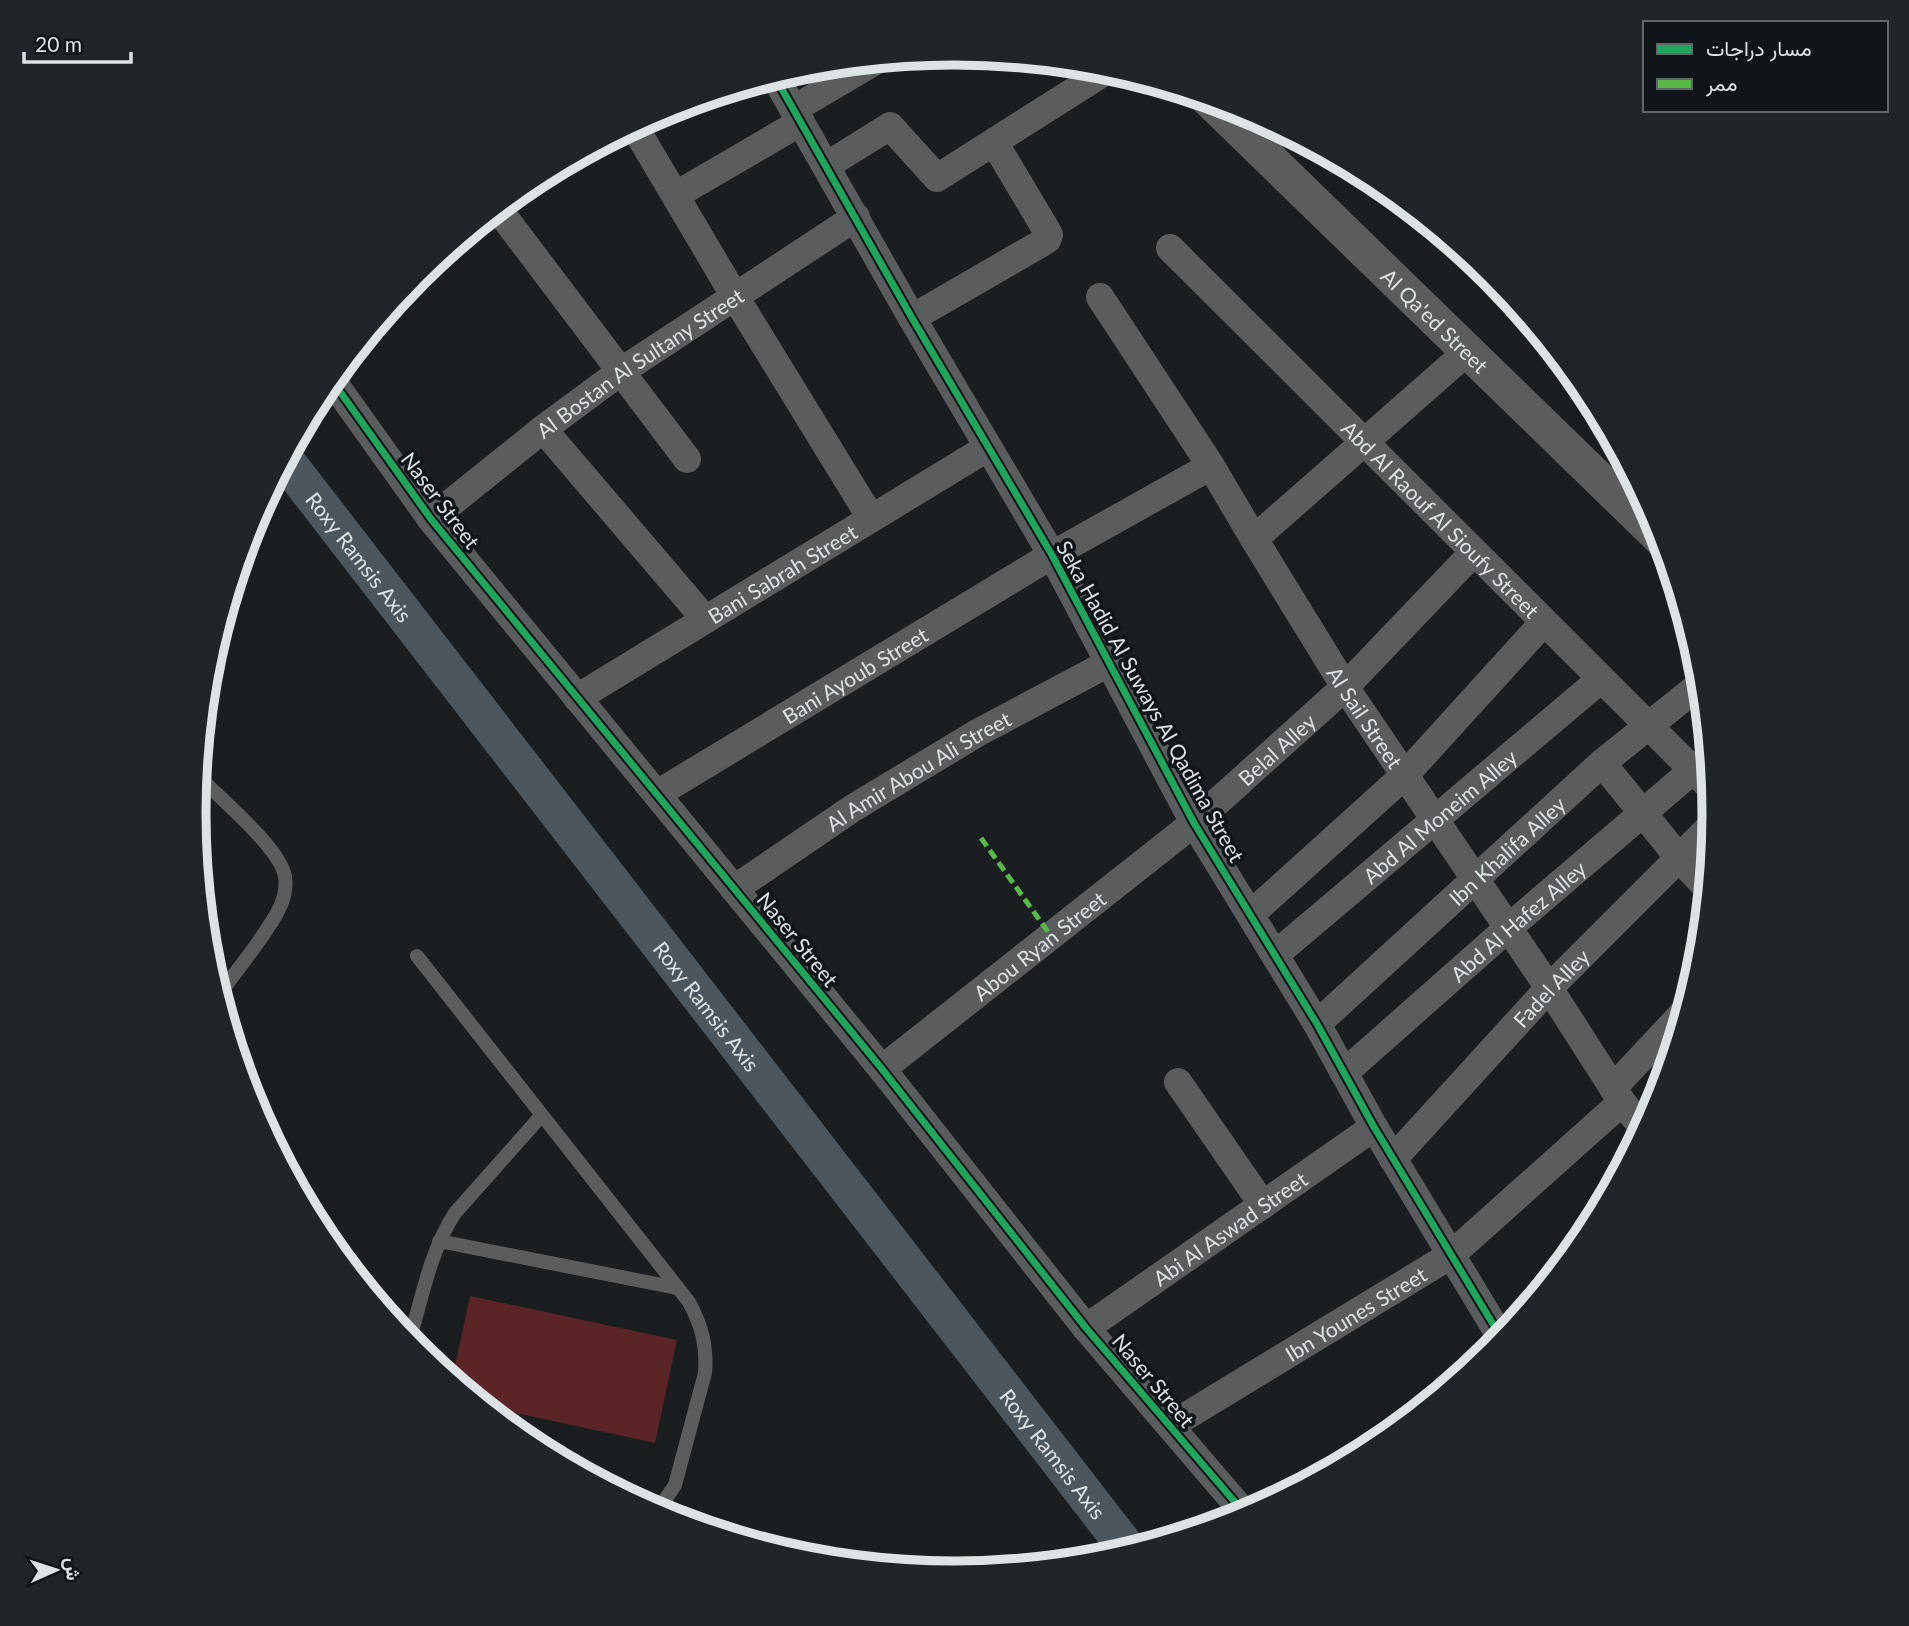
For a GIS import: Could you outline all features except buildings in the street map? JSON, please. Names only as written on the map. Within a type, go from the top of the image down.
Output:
[{"type":"main road","name":"Roxy Ramsis Axis","points":[[291,467],[1122,1542]]},
{"type":"street","points":[[676,195],[862,70]]},
{"type":"street","points":[[826,166],[887,126],[891,127],[935,178],[1095,78]]},
{"type":"street","name":"Seka Hadid Al Suways Al Qadima Street","points":[[780,86],[987,448],[1052,555],[1194,823],[1276,954],[1374,1127],[1496,1329]]},
{"type":"street","name":"Al Qa'ed Street","points":[[1225,116],[1644,522]]},
{"type":"street","points":[[639,135],[871,518]]},
{"type":"street","points":[[912,318],[1047,240],[1049,235],[994,142]]},
{"type":"street","points":[[503,216],[687,459]]},
{"type":"street","name":"Al Bostan Al Sultany Street","points":[[431,519],[543,429],[621,372],[856,217]]},
{"type":"street","name":"Abd Al Raouf Al Sioufy Street","points":[[1170,248],[1702,779]]},
{"type":"street","name":"Al Sail Street","points":[[1100,297],[1211,466],[1345,687],[1436,818],[1507,929],[1637,1120]]},
{"type":"street","points":[[1254,539],[1468,351]]},
{"type":"street","name":"Naser Street","points":[[338,389],[431,519],[882,1069],[1086,1328],[1238,1505]]},
{"type":"street","points":[[543,429],[705,619]]},
{"type":"street","name":"Bani Sabrah Street","points":[[578,698],[987,448]]},
{"type":"street","name":"Bani Ayoub Street","points":[[657,794],[1052,555],[1211,466]]},
{"type":"street","name":"Belal Alley","points":[[1194,823],[1345,687],[1474,552]]},
{"type":"street","points":[[1251,914],[1405,775],[1544,622]]},
{"type":"street","name":"Al Amir Abou Ali Street","points":[[734,889],[853,808],[956,746],[1109,663]]},
{"type":"street","name":"Abd Al Moneim Alley","points":[[1276,954],[1601,679]]},
{"type":"street","name":"Ibn Khalifa Alley","points":[[1317,1024],[1602,763],[1692,691]]},
{"type":"street","points":[[1602,763],[1699,880]]},
{"type":"street","name":"Abd Al Hafez Alley","points":[[1344,1073],[1693,770]]},
{"type":"street","name":"Abou Ryan Street","points":[[882,1069],[1194,823]]},
{"type":"street","name":"Fadel Alley","points":[[1393,1159],[1549,988],[1702,836]]},
{"type":"street","name":"Ibn Younes Street","points":[[1170,1426],[1451,1255],[1618,1095],[1670,1029]]},
{"type":"street","points":[[1178,1082],[1263,1205]]},
{"type":"street","name":"Abi Al Aswad Street","points":[[1086,1328],[1374,1127]]},
{"type":"lane","points":[[207,785],[279,859],[285,876],[285,895],[278,912],[227,984]]},
{"type":"lane","points":[[417,956],[689,1302],[704,1336],[705,1373],[675,1485],[662,1501]]},
{"type":"lane","points":[[413,1329],[439,1241],[456,1213],[541,1116]]},
{"type":"lane","points":[[439,1241],[677,1287]]},
{"type":"shaded area","points":[[470,1296],[677,1340],[655,1443],[504,1410],[454,1370]]},
{"type":"marked path","points":[[981,838],[1051,936]]},
{"type":"cycle path","points":[[780,86],[912,318],[1052,555],[1194,823],[1317,1024],[1374,1127],[1496,1329]]},
{"type":"cycle path","points":[[338,389],[431,519],[882,1069],[1086,1328],[1238,1505]]}]
